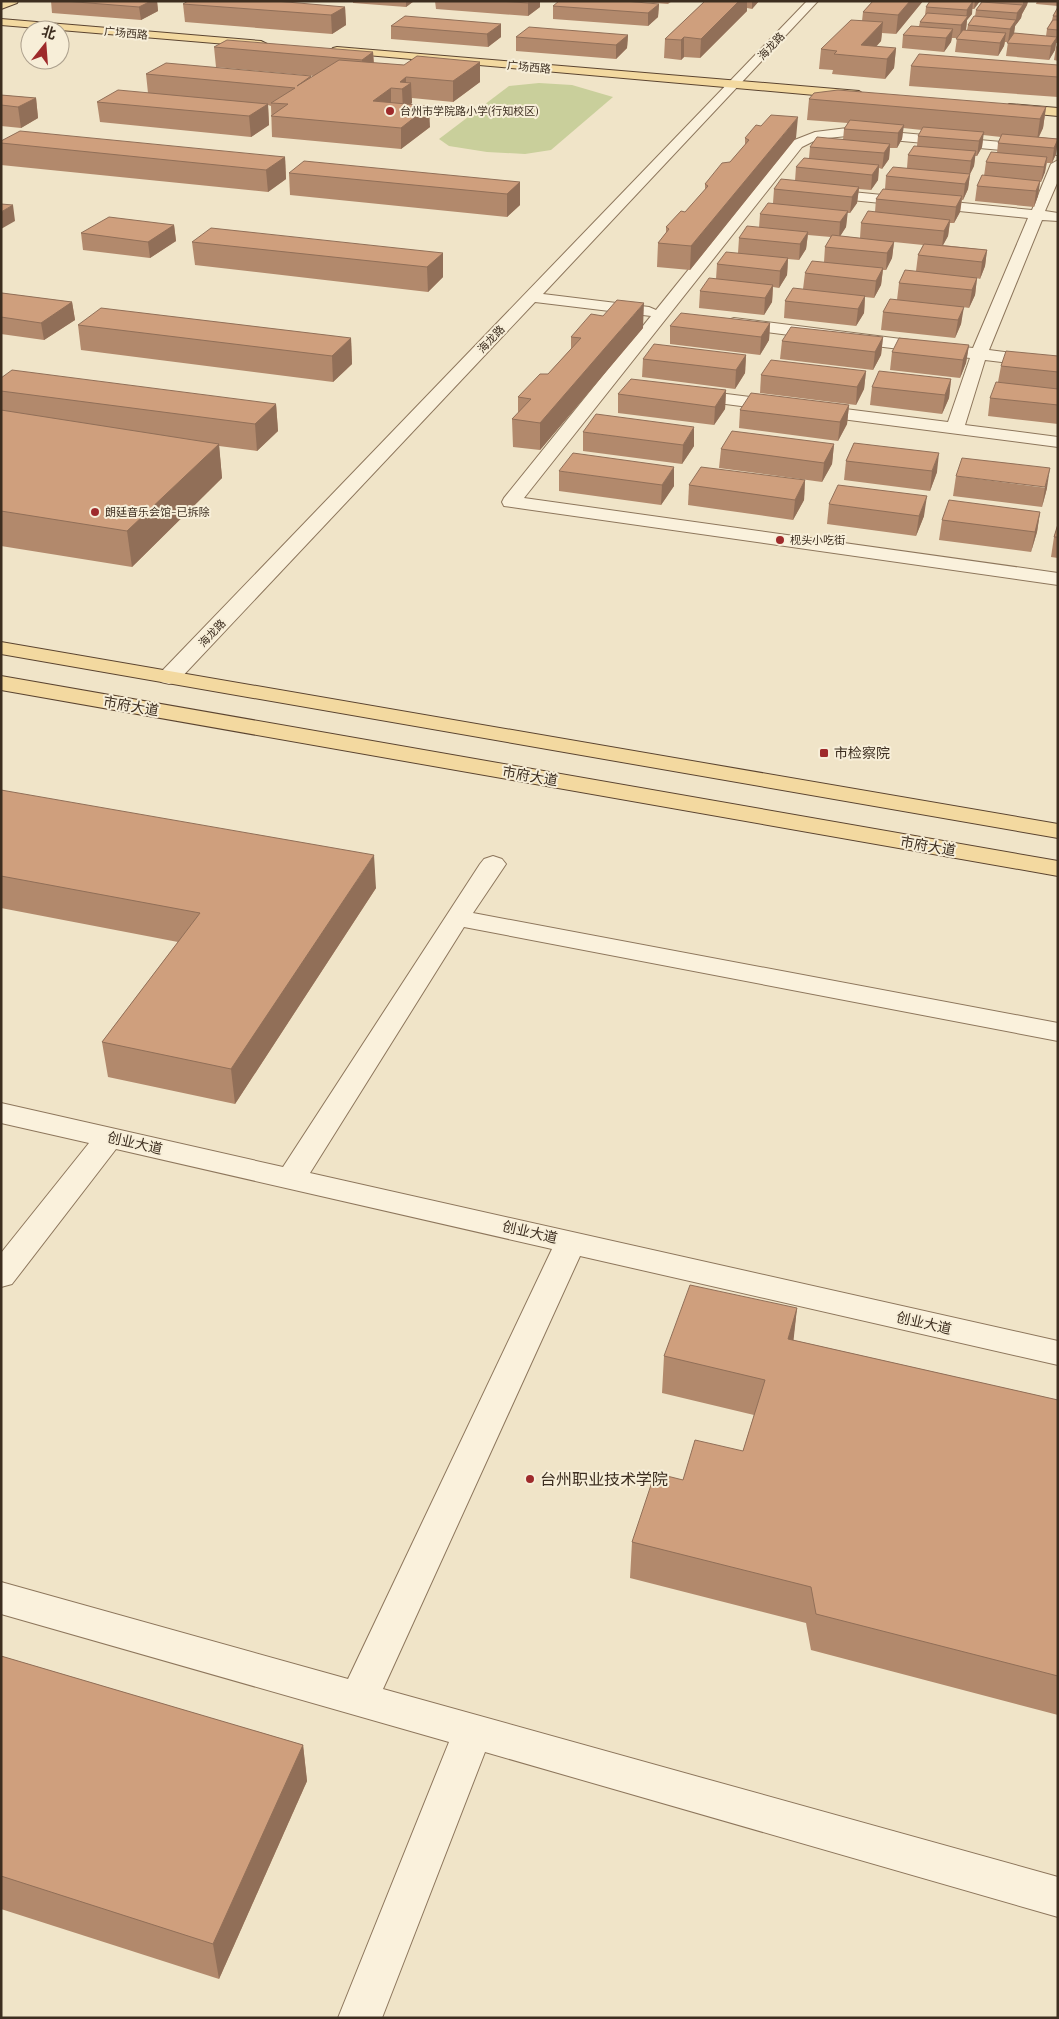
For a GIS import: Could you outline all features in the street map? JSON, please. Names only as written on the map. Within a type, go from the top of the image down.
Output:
[{"type":"main road","points":[[1,6],[13,1]]},
{"type":"main road","name":"广场西路","points":[[1,22],[269,45]]},
{"type":"main road","name":"广场西路","points":[[328,50],[872,96]]},
{"type":"main road","points":[[999,107],[1058,112]]},
{"type":"main road","points":[[1,648],[1058,831]]},
{"type":"main road","name":"市府大道","points":[[1,683],[1058,869]]},
{"type":"street","name":"海龙路","points":[[169,678],[813,1]]},
{"type":"street","points":[[1058,151],[847,132],[815,136],[797,144],[511,502],[1058,580]]},
{"type":"street","points":[[955,428],[979,354],[1058,164]]},
{"type":"street","points":[[763,187],[783,189]]},
{"type":"street","points":[[812,192],[1058,217]]},
{"type":"street","points":[[532,297],[682,316]]},
{"type":"street","points":[[722,321],[1058,364]]},
{"type":"street","points":[[606,384],[626,386]]},
{"type":"street","points":[[674,393],[1058,442]]},
{"type":"street","points":[[291,1178],[457,918],[494,864]]},
{"type":"street","points":[[457,918],[1058,1032]]},
{"type":"street","name":"创业大道","points":[[1,1112],[1058,1353]]},
{"type":"street","points":[[1,1276],[109,1137]]},
{"type":"street","points":[[359,1698],[571,1241]]},
{"type":"street","points":[[1,1598],[1058,1897]]},
{"type":"street","points":[[360,2018],[473,1731]]},
{"type":"green space","points":[[539,83],[572,85],[613,97],[551,150],[525,154],[487,152],[449,146],[439,139],[509,86]]},
{"type":"building","points":[[64,1],[151,1],[139,7]]},
{"type":"building","points":[[188,1],[275,1],[345,7],[331,15],[183,4]]},
{"type":"building","points":[[499,1],[531,1],[528,3]]},
{"type":"building","points":[[559,1],[624,1],[659,4],[648,13],[553,6]]},
{"type":"building","points":[[705,1],[739,1],[701,39],[684,37],[681,40],[665,39]]},
{"type":"building","points":[[873,1],[910,1],[898,15],[863,12]]},
{"type":"building","points":[[930,1],[973,1],[967,10],[926,7]]},
{"type":"building","points":[[982,2],[1023,5],[1017,13],[976,10]]},
{"type":"building","points":[[1058,7],[1058,16],[1053,16]]},
{"type":"building","points":[[927,13],[968,16],[961,25],[920,22]]},
{"type":"building","points":[[405,16],[501,24],[487,34],[391,26]]},
{"type":"building","points":[[974,16],[1016,20],[1010,29],[968,25]]},
{"type":"building","points":[[851,20],[883,22],[861,45],[896,48],[887,59],[834,54],[837,51],[821,49]]},
{"type":"building","points":[[1053,20],[1058,20],[1058,30],[1047,29]]},
{"type":"building","points":[[911,26],[953,29],[946,38],[903,35]]},
{"type":"building","points":[[529,27],[628,35],[616,45],[516,37]]},
{"type":"building","points":[[963,30],[1006,33],[1000,43],[956,39]]},
{"type":"building","points":[[1014,33],[1057,37],[1051,46],[1007,43]]},
{"type":"building","points":[[227,40],[373,52],[362,60],[214,47]]},
{"type":"building","points":[[919,54],[1058,65],[1058,77],[911,66]]},
{"type":"building","points":[[417,56],[480,62],[453,81],[406,77],[400,82],[411,83],[402,89],[391,88],[373,101],[429,106],[401,128],[271,116],[288,104],[271,103],[295,88],[146,74],[166,63],[311,76],[297,86],[339,60],[404,65]]},
{"type":"building","points":[[118,90],[268,104],[249,116],[97,102]]},
{"type":"building","points":[[838,90],[1046,107],[1040,119],[809,99],[814,93]]},
{"type":"building","points":[[1,95],[36,98],[18,107],[1,105]]},
{"type":"building","points":[[771,115],[798,117],[691,246],[658,243],[669,229],[666,227],[681,211],[685,212],[708,186],[705,184],[722,163],[730,162],[749,140],[745,138],[756,125],[761,126]]},
{"type":"building","points":[[850,120],[904,125],[898,133],[844,129]]},
{"type":"building","points":[[923,127],[984,132],[979,141],[918,136]]},
{"type":"building","points":[[20,131],[285,157],[266,170],[1,143],[1,141]]},
{"type":"building","points":[[1002,134],[1058,139],[1054,148],[998,143]]},
{"type":"building","points":[[817,137],[890,144],[884,153],[810,147]]},
{"type":"building","points":[[914,146],[976,151],[971,161],[908,155]]},
{"type":"building","points":[[991,152],[1047,157],[1044,167],[986,162]]},
{"type":"building","points":[[804,158],[879,165],[872,175],[796,167]]},
{"type":"building","points":[[304,161],[520,182],[507,194],[289,173]]},
{"type":"building","points":[[893,167],[970,174],[965,184],[886,176]]},
{"type":"building","points":[[982,175],[1040,181],[1036,191],[977,186]]},
{"type":"building","points":[[781,179],[859,187],[852,197],[774,189]]},
{"type":"building","points":[[883,189],[962,196],[956,207],[876,199]]},
{"type":"building","points":[[768,203],[848,211],[840,222],[760,214]]},
{"type":"building","points":[[1,204],[13,205],[1,212]]},
{"type":"building","points":[[868,211],[950,220],[944,231],[861,223]]},
{"type":"building","points":[[109,217],[174,225],[148,242],[81,233]]},
{"type":"building","points":[[747,226],[808,232],[800,244],[739,238]]},
{"type":"building","points":[[211,228],[443,253],[427,267],[192,242]]},
{"type":"building","points":[[832,235],[894,242],[887,253],[825,247]]},
{"type":"building","points":[[924,244],[987,250],[982,262],[918,255]]},
{"type":"building","points":[[726,252],[788,258],[780,271],[717,264]]},
{"type":"building","points":[[812,261],[883,268],[876,281],[805,273]]},
{"type":"building","points":[[905,270],[977,278],[972,290],[899,283]]},
{"type":"building","points":[[709,278],[773,285],[765,298],[700,291]]},
{"type":"building","points":[[793,288],[865,296],[858,309],[785,301]]},
{"type":"building","points":[[1,293],[72,302],[41,323],[1,317]]},
{"type":"building","points":[[890,299],[964,307],[958,320],[883,312]]},
{"type":"building","points":[[617,300],[644,303],[540,423],[512,419],[531,399],[518,397],[540,374],[548,374],[581,338],[571,337],[591,314],[603,316]]},
{"type":"building","points":[[101,308],[351,338],[332,356],[78,325]]},
{"type":"building","points":[[681,313],[770,323],[761,337],[670,326]]},
{"type":"building","points":[[791,327],[883,337],[875,352],[782,341]]},
{"type":"building","points":[[899,338],[969,345],[963,360],[892,352]]},
{"type":"building","points":[[654,344],[746,355],[736,370],[643,359]]},
{"type":"building","points":[[1006,351],[1058,356],[1058,372],[1001,366]]},
{"type":"building","points":[[771,360],[866,371],[857,387],[761,375]]},
{"type":"building","points":[[12,370],[276,404],[255,424],[1,391],[1,378]]},
{"type":"building","points":[[879,371],[951,379],[945,395],[872,387]]},
{"type":"building","points":[[631,379],[726,390],[715,407],[618,394]]},
{"type":"building","points":[[996,382],[1058,389],[1058,405],[990,398]]},
{"type":"building","points":[[751,393],[849,405],[840,422],[740,410]]},
{"type":"building","points":[[1,410],[219,444],[127,531],[1,511]]},
{"type":"building","points":[[596,414],[694,427],[683,445],[583,432]]},
{"type":"building","points":[[732,431],[834,444],[824,463],[721,449]]},
{"type":"building","points":[[854,443],[939,453],[932,471],[846,461]]},
{"type":"building","points":[[573,453],[674,467],[662,485],[559,471]]},
{"type":"building","points":[[962,458],[1050,468],[1045,487],[956,476]]},
{"type":"building","points":[[701,467],[805,480],[795,500],[689,485]]},
{"type":"building","points":[[838,485],[927,496],[919,516],[829,504]]},
{"type":"building","points":[[949,500],[1040,512],[1035,532],[942,520]]},
{"type":"building","points":[[1058,524],[1058,537],[1054,537]]},
{"type":"building","points":[[1,790],[374,855],[231,1069],[102,1042],[200,913],[1,876]]},
{"type":"building","points":[[690,1285],[797,1308],[788,1339],[1058,1400],[1058,1676],[816,1614],[811,1587],[632,1542],[655,1473],[683,1480],[695,1440],[743,1451],[765,1380],[664,1356]]},
{"type":"building","points":[[1,1656],[303,1745],[213,1944],[1,1876]]},
{"type":"place","name":"台州市学院路小学(行知校区)","points":[[390,111]]},
{"type":"place","name":"朗廷音乐会馆-已拆除","points":[[95,512]]},
{"type":"place","name":"枧头小吃街","points":[[780,540]]},
{"type":"place","name":"市检察院","points":[[824,753]]},
{"type":"place","name":"台州职业技术学院","points":[[530,1479]]}]
